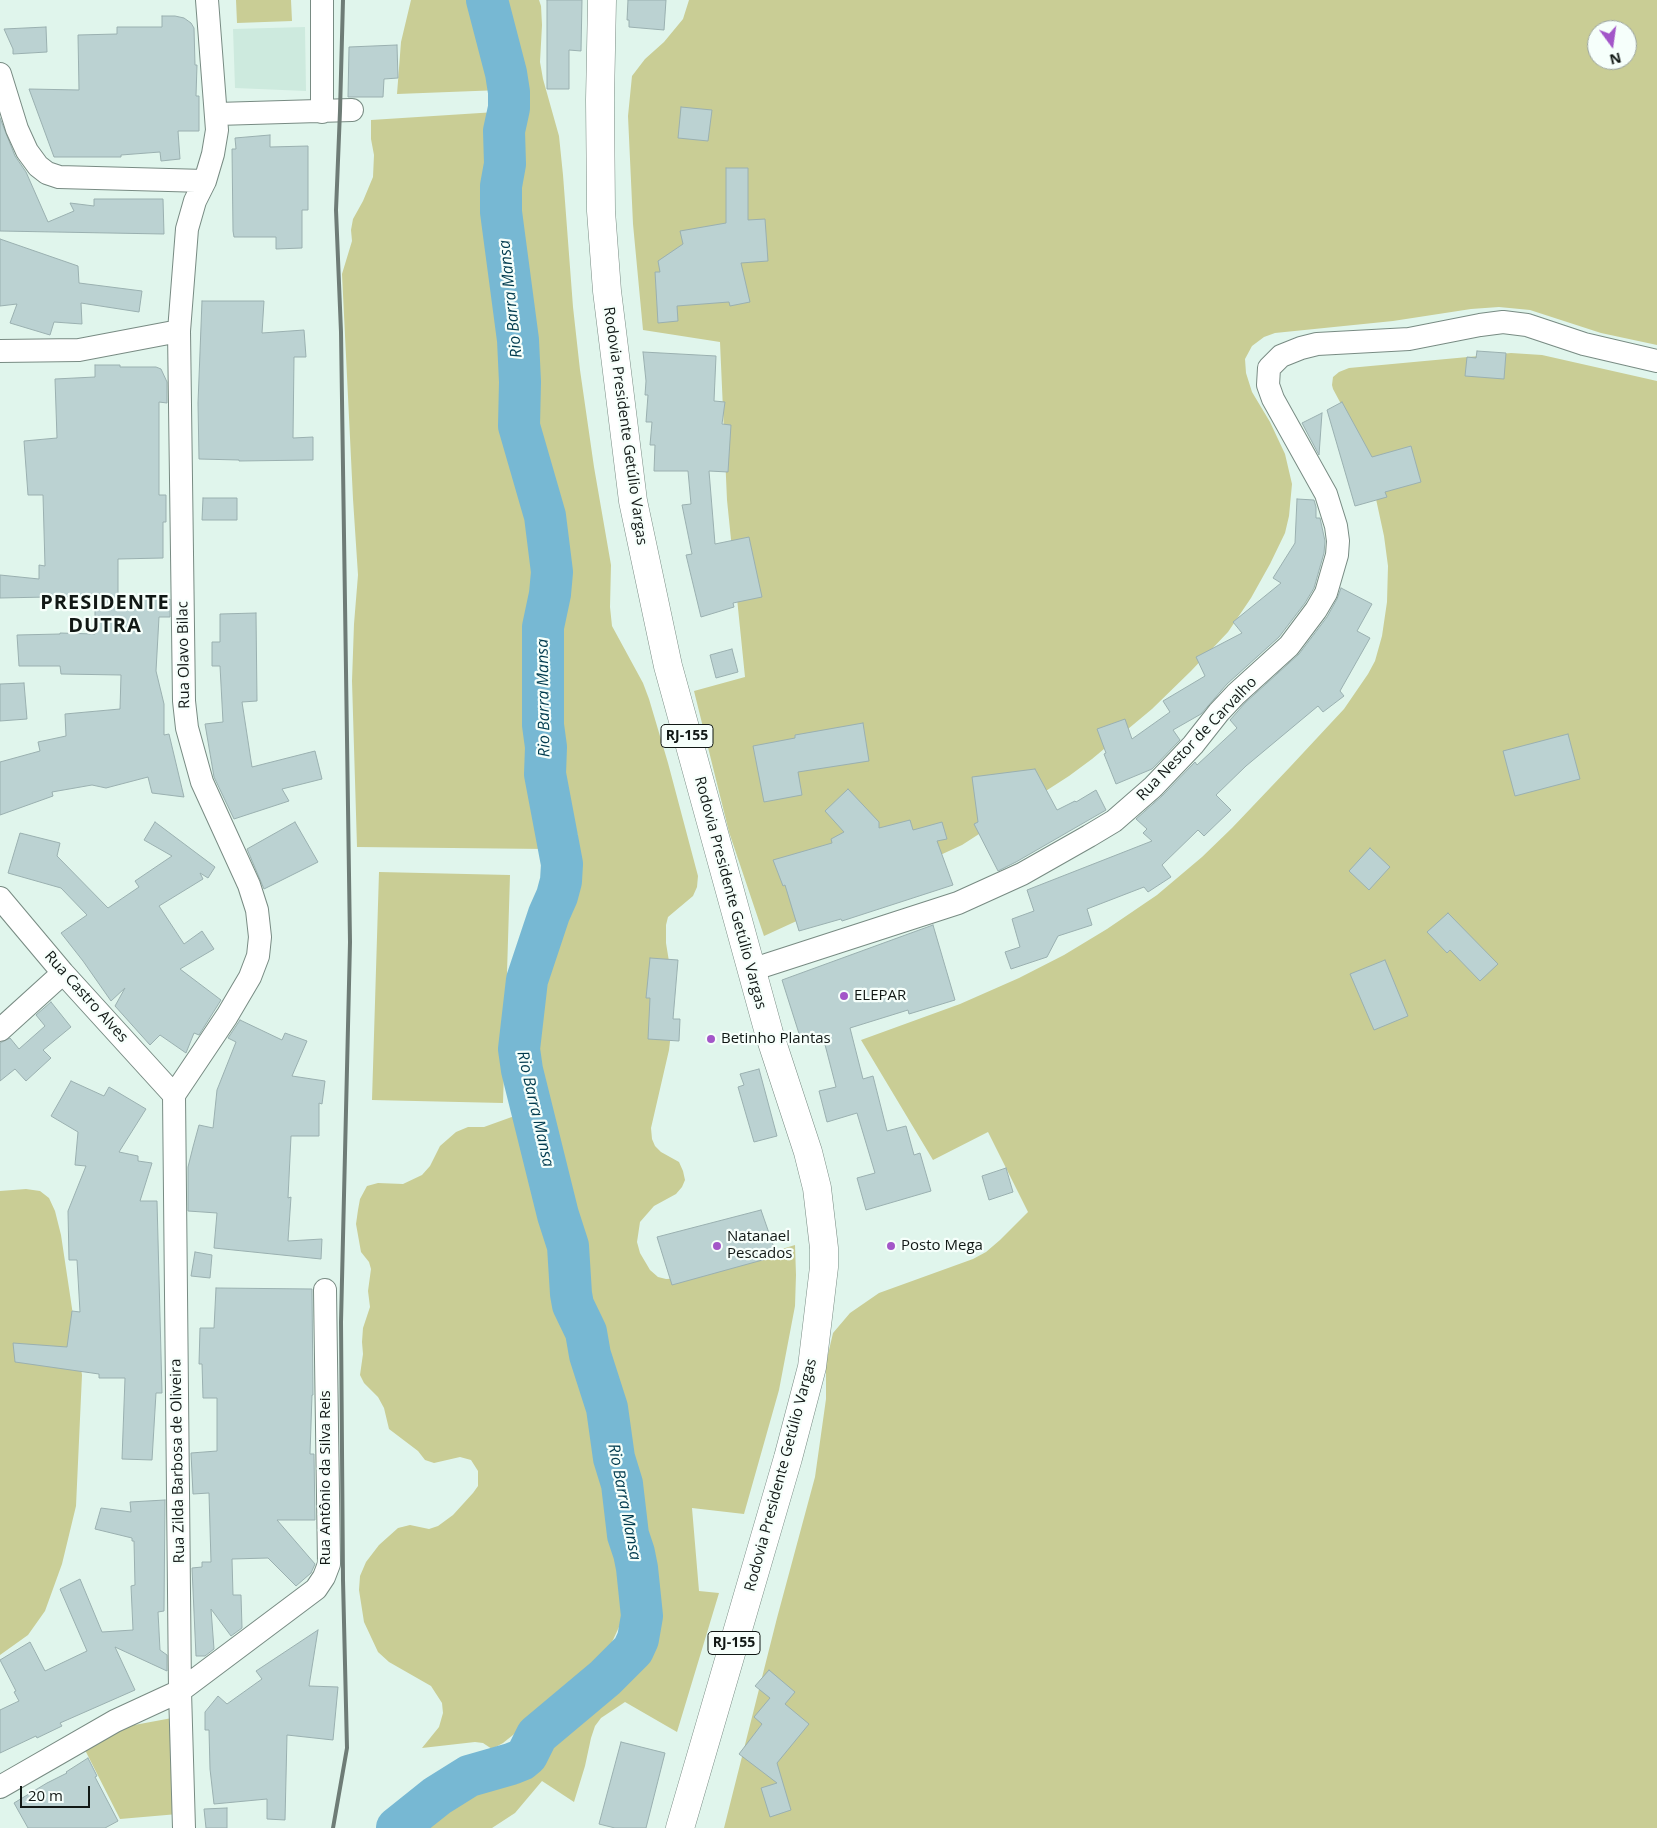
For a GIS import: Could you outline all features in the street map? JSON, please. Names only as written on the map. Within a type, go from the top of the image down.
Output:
[{"type":"main road","name":"Rodovia Presidente Getúlio Vargas","points":[[602,0],[600,100],[601,211],[607,291],[633,502],[668,666],[751,970],[769,1033],[798,1119],[817,1188],[824,1248],[824,1267],[812,1367],[788,1458],[680,1828]]},
{"type":"street","name":"Rua Olavo Bilac","points":[[174,1095],[227,1016],[250,976],[258,956],[260,937],[257,910],[249,885],[202,782],[187,728],[184,700],[179,331],[187,229],[214,154],[217,130],[208,0]]},
{"type":"street","points":[[322,0],[322,112]]},
{"type":"street","points":[[0,74],[17,129],[27,151],[38,166],[47,173],[59,177],[205,181]]},
{"type":"street","points":[[217,114],[352,110]]},
{"type":"street","name":"Rua Nestor de Carvalho","points":[[751,970],[958,903],[1022,874],[1114,821],[1153,787],[1182,757],[1236,694],[1289,646],[1316,610],[1326,593],[1337,555],[1338,541],[1336,526],[1326,494],[1273,399],[1268,385],[1269,368],[1281,356],[1317,344],[1409,339],[1503,322],[1527,325],[1584,344],[1657,361]]},
{"type":"street","points":[[0,351],[78,350],[120,344],[179,331]]},
{"type":"street","name":"Rua Castro Alves","points":[[0,898],[63,973],[174,1095]]},
{"type":"street","points":[[0,1030],[63,973]]},
{"type":"street","name":"Rua Zilda Barbosa de Oliveira","points":[[174,1095],[180,1691],[184,1828]]},
{"type":"street","name":"Rua Antônio da Silva Reis","points":[[0,1787],[115,1722],[180,1691],[316,1589],[324,1577],[328,1564],[325,1290]]},
{"type":"shaded area","points":[[305,27],[306,91],[235,88],[233,29]]},
{"type":"green space","points":[[236,0],[291,0],[292,21],[237,23]]},
{"type":"green space","points":[[411,0],[479,0],[501,90],[397,94],[401,42]]},
{"type":"green space","points":[[495,0],[539,0],[541,6],[540,62],[559,136],[580,370],[611,565],[610,607],[612,626],[643,683],[649,699],[698,876],[697,887],[693,896],[668,917],[666,925],[666,943],[671,974],[671,1033],[669,1050],[651,1128],[655,1146],[661,1152],[679,1162],[685,1180],[676,1194],[654,1206],[640,1222],[637,1242],[640,1253],[650,1270],[658,1277],[666,1279],[687,1278],[795,1245],[795,1306],[779,1390],[744,1514],[692,1508],[699,1591],[719,1593],[677,1732],[625,1702],[601,1718],[595,1726],[574,1802],[542,1781],[515,1813],[492,1828],[410,1828],[458,1794],[483,1784],[537,1772],[542,1767],[539,1743],[545,1734],[588,1700],[621,1671],[640,1651],[646,1637],[649,1622],[646,1581],[617,1419],[602,1350],[583,1292],[576,1251],[537,1074],[534,1044],[540,974],[548,947],[572,912],[578,836],[556,773],[552,750],[549,690],[554,627],[563,591],[563,578],[553,511],[526,420],[531,398],[531,365],[512,200],[514,175],[512,135],[516,94]]},
{"type":"green space","points":[[689,0],[1657,0],[1657,345],[1601,333],[1530,310],[1499,307],[1471,309],[1393,321],[1275,333],[1264,337],[1252,346],[1245,359],[1246,373],[1252,392],[1270,422],[1285,454],[1292,484],[1289,516],[1285,533],[1270,564],[1251,598],[1228,632],[1152,709],[1069,776],[962,845],[764,936],[729,832],[694,691],[745,677],[727,500],[720,342],[643,330],[633,224],[628,116],[632,76],[645,59],[664,42],[683,19]]},
{"type":"green space","points":[[496,112],[490,145],[488,187],[504,361],[506,421],[512,466],[538,553],[541,576],[531,620],[537,781],[547,849],[357,847],[352,681],[358,575],[342,274],[352,241],[353,219],[373,177],[374,155],[371,139],[371,120]]},
{"type":"green space","points":[[1511,353],[1542,355],[1657,381],[1657,1828],[724,1828],[815,1477],[826,1399],[826,1363],[833,1333],[850,1313],[879,1293],[973,1259],[986,1252],[1028,1212],[988,1132],[933,1160],[861,1040],[960,1004],[1019,978],[1064,955],[1107,929],[1157,895],[1202,857],[1290,767],[1344,709],[1368,674],[1375,661],[1382,636],[1387,602],[1388,566],[1384,536],[1368,462],[1355,430],[1333,389],[1333,377],[1349,368]]},
{"type":"green space","points":[[379,872],[510,875],[503,1103],[372,1100]]},
{"type":"green space","points":[[520,1114],[556,1243],[566,1299],[598,1408],[604,1453],[625,1566],[627,1595],[624,1616],[600,1662],[568,1691],[503,1743],[492,1749],[483,1743],[475,1742],[422,1748],[439,1727],[443,1713],[442,1703],[431,1686],[389,1662],[378,1652],[364,1622],[359,1590],[360,1576],[366,1562],[379,1545],[398,1528],[410,1525],[429,1529],[438,1526],[453,1515],[478,1486],[478,1471],[471,1460],[460,1457],[434,1463],[425,1460],[418,1451],[389,1429],[384,1408],[378,1397],[364,1383],[360,1375],[363,1354],[363,1328],[370,1307],[368,1291],[371,1269],[369,1262],[361,1252],[356,1224],[358,1210],[360,1199],[367,1186],[378,1183],[403,1184],[422,1175],[430,1166],[440,1146],[456,1132],[468,1127],[484,1127]]},
{"type":"green space","points":[[26,1189],[40,1191],[49,1198],[55,1211],[61,1235],[82,1375],[76,1506],[62,1564],[45,1611],[28,1635],[0,1655],[0,1191]]},
{"type":"green space","points":[[172,1718],[178,1814],[120,1819],[84,1748],[129,1726]]},
{"type":"building","points":[[547,0],[582,0],[581,51],[569,50],[569,89],[547,89]]},
{"type":"building","points":[[628,0],[666,0],[664,30],[629,27],[629,20],[627,20]]},
{"type":"building","points":[[162,16],[184,18],[194,28],[195,65],[197,65],[196,96],[199,96],[199,131],[178,131],[180,159],[161,161],[160,152],[121,155],[121,157],[54,157],[29,89],[79,90],[78,35],[117,34],[117,27],[162,27]]},
{"type":"building","points":[[46,27],[47,52],[13,54],[13,49],[4,29]]},
{"type":"building","points":[[397,45],[398,78],[384,79],[383,97],[348,97],[349,47]]},
{"type":"building","points":[[681,107],[712,110],[708,141],[678,138]]},
{"type":"building","points":[[0,118],[15,156],[26,172],[48,222],[74,211],[70,203],[94,206],[94,199],[163,199],[164,234],[0,231]]},
{"type":"building","points":[[270,135],[270,147],[308,146],[308,210],[302,210],[302,248],[276,249],[276,237],[234,237],[232,149],[236,149],[235,138]]},
{"type":"building","points":[[726,168],[748,168],[748,220],[765,219],[768,261],[741,263],[750,302],[730,306],[729,302],[677,306],[678,321],[658,323],[655,272],[660,272],[658,261],[683,244],[680,231],[726,223]]},
{"type":"building","points":[[0,239],[78,266],[79,283],[142,291],[139,312],[81,303],[82,324],[54,322],[50,335],[10,323],[17,304],[0,306]]},
{"type":"building","points":[[202,301],[264,301],[262,333],[304,330],[306,357],[294,357],[293,438],[313,437],[313,460],[239,461],[199,459],[198,403]]},
{"type":"building","points":[[1477,351],[1506,353],[1504,379],[1465,376],[1467,357],[1476,358]]},
{"type":"building","points":[[643,352],[716,356],[714,401],[725,402],[722,424],[731,425],[728,472],[709,471],[715,544],[749,537],[762,597],[733,603],[734,607],[701,617],[686,555],[692,554],[682,505],[691,504],[688,471],[654,471],[655,445],[650,445],[652,422],[646,422],[648,395],[645,395],[646,381]]},
{"type":"building","points":[[95,365],[156,367],[161,369],[167,382],[167,403],[159,402],[159,495],[166,495],[166,522],[163,522],[163,558],[118,559],[118,598],[170,599],[170,617],[159,617],[156,671],[164,704],[164,735],[169,734],[184,797],[152,793],[148,777],[106,788],[92,785],[52,792],[53,796],[0,815],[0,762],[40,751],[38,742],[66,736],[65,714],[120,709],[121,675],[61,674],[60,666],[19,666],[17,635],[95,634],[95,596],[0,598],[0,575],[39,579],[39,565],[45,566],[43,495],[28,495],[24,441],[57,438],[55,379],[95,377]]},
{"type":"building","points":[[1342,402],[1372,457],[1411,446],[1421,482],[1385,492],[1387,497],[1355,506],[1327,410]]},
{"type":"building","points":[[1322,413],[1319,455],[1302,423]]},
{"type":"building","points":[[203,498],[237,498],[237,520],[202,520]]},
{"type":"building","points":[[1297,499],[1314,500],[1316,518],[1320,518],[1325,541],[1324,553],[1314,588],[1305,603],[1279,637],[1227,684],[1201,714],[1173,730],[1180,740],[1152,769],[1116,784],[1104,754],[1106,753],[1097,729],[1125,719],[1132,739],[1170,712],[1163,701],[1205,676],[1196,657],[1242,633],[1233,622],[1281,583],[1273,578],[1295,543]]},
{"type":"building","points":[[1341,588],[1372,604],[1357,631],[1370,638],[1340,691],[1344,696],[1323,712],[1318,706],[1246,766],[1216,795],[1231,810],[1204,836],[1198,830],[1162,865],[1171,877],[1148,892],[1144,887],[1087,909],[1092,925],[1058,936],[1047,957],[1011,969],[1005,952],[1020,947],[1012,919],[1034,911],[1027,890],[1152,841],[1143,833],[1147,829],[1136,819],[1162,796],[1195,762],[1197,765],[1237,728],[1230,720],[1245,703],[1299,654],[1327,617]]},
{"type":"building","points":[[256,613],[257,701],[242,702],[252,767],[315,751],[322,779],[282,789],[289,801],[234,819],[214,777],[205,724],[223,722],[220,666],[212,666],[212,642],[220,642],[220,614]]},
{"type":"building","points":[[732,649],[738,672],[716,678],[710,655]]},
{"type":"building","points":[[24,683],[27,719],[0,721],[0,684]]},
{"type":"building","points":[[863,723],[869,761],[798,772],[802,795],[764,802],[753,746],[795,738],[795,735]]},
{"type":"building","points":[[1568,734],[1580,779],[1515,796],[1503,751]]},
{"type":"building","points":[[1035,769],[1057,810],[1076,802],[1096,790],[1106,810],[998,871],[974,824],[978,822],[972,777]]},
{"type":"building","points":[[848,789],[879,822],[879,828],[910,820],[913,830],[942,822],[947,839],[937,841],[953,885],[842,921],[841,919],[799,931],[785,885],[783,886],[773,860],[832,843],[831,839],[844,832],[825,811]]},
{"type":"building","points":[[155,822],[215,867],[208,878],[200,873],[203,879],[159,906],[184,944],[202,931],[214,949],[180,969],[221,1000],[199,1035],[194,1033],[186,1053],[160,1035],[150,1045],[115,1006],[125,988],[111,1001],[61,933],[87,915],[61,888],[8,873],[20,833],[60,843],[57,856],[108,908],[139,887],[135,881],[172,856],[144,840]]},
{"type":"building","points":[[295,822],[318,862],[264,889],[247,849]]},
{"type":"building","points":[[1370,848],[1390,867],[1369,890],[1349,871]]},
{"type":"building","points":[[1448,913],[1498,964],[1480,981],[1450,950],[1447,953],[1427,932]]},
{"type":"building","points":[[933,925],[955,1000],[909,1014],[908,1010],[850,1028],[863,1079],[873,1076],[887,1131],[906,1126],[914,1155],[920,1153],[931,1191],[866,1210],[857,1178],[875,1173],[857,1113],[827,1122],[819,1091],[836,1087],[823,1037],[802,1043],[782,980]]},
{"type":"building","points":[[650,958],[678,960],[673,1019],[680,1019],[679,1041],[648,1039],[650,998],[646,998]]},
{"type":"building","points":[[1385,960],[1408,1016],[1374,1030],[1350,974]]},
{"type":"building","points":[[51,1002],[71,1027],[43,1050],[51,1058],[26,1081],[15,1069],[0,1081],[0,1043],[10,1038],[19,1049],[45,1026],[36,1015]]},
{"type":"building","points":[[240,1020],[282,1040],[285,1033],[307,1041],[292,1076],[325,1081],[322,1104],[319,1103],[319,1136],[291,1136],[288,1198],[291,1197],[288,1241],[322,1239],[321,1259],[214,1248],[217,1213],[188,1211],[188,1167],[193,1147],[199,1125],[213,1128],[217,1090],[236,1042],[228,1038]]},
{"type":"building","points":[[759,1069],[777,1136],[754,1142],[738,1087],[744,1085],[740,1074]]},
{"type":"building","points":[[71,1081],[104,1096],[109,1087],[146,1109],[119,1152],[138,1156],[138,1161],[152,1163],[140,1201],[157,1201],[162,1393],[156,1393],[152,1460],[122,1459],[125,1378],[99,1378],[99,1374],[15,1362],[13,1343],[67,1347],[72,1311],[80,1312],[77,1260],[69,1260],[68,1211],[86,1166],[75,1165],[78,1132],[51,1116]]},
{"type":"building","points":[[1006,1168],[1013,1192],[989,1200],[982,1176]]},
{"type":"building","name":"Natanael Pescados","points":[[761,1210],[777,1256],[672,1285],[657,1237]]},
{"type":"building","points":[[195,1252],[212,1255],[210,1278],[191,1276]]},
{"type":"building","points":[[216,1288],[312,1289],[313,1395],[310,1454],[314,1454],[315,1520],[277,1520],[315,1564],[311,1573],[296,1586],[268,1558],[232,1559],[233,1595],[241,1595],[242,1628],[231,1636],[211,1609],[214,1649],[205,1656],[196,1656],[192,1568],[202,1567],[202,1562],[211,1562],[209,1493],[193,1494],[191,1453],[217,1451],[217,1398],[203,1398],[202,1364],[199,1364],[200,1328],[214,1328]]},
{"type":"building","points":[[165,1500],[164,1611],[158,1612],[160,1650],[167,1655],[167,1671],[115,1647],[135,1690],[60,1723],[62,1726],[37,1738],[36,1736],[0,1753],[0,1710],[19,1701],[0,1660],[30,1642],[45,1671],[87,1651],[60,1589],[80,1579],[102,1632],[133,1630],[131,1586],[135,1585],[134,1541],[132,1541],[132,1538],[95,1529],[101,1508],[131,1512],[130,1502]]},
{"type":"building","points":[[318,1630],[309,1686],[338,1687],[333,1740],[287,1735],[285,1820],[267,1819],[267,1799],[214,1804],[210,1769],[209,1730],[205,1730],[205,1712],[218,1696],[227,1704],[262,1679],[256,1671]]},
{"type":"building","points":[[769,1670],[795,1692],[785,1704],[809,1724],[777,1763],[791,1810],[770,1817],[761,1788],[777,1783],[739,1754],[762,1724],[754,1717],[770,1698],[755,1686]]},
{"type":"building","points":[[621,1742],[665,1753],[646,1828],[615,1828],[599,1824]]},
{"type":"building","points":[[88,1758],[97,1776],[95,1777],[118,1821],[105,1828],[28,1828],[14,1803],[67,1773]]},
{"type":"building","points":[[227,1808],[227,1828],[206,1828],[204,1809]]},
{"type":"waterway","name":"Rio Barra Mansa","points":[[397,1828],[437,1796],[469,1776],[511,1764],[527,1755],[537,1735],[605,1678],[633,1650],[638,1639],[642,1616],[637,1568],[628,1535],[622,1484],[614,1458],[607,1408],[590,1355],[586,1332],[573,1305],[568,1246],[558,1215],[522,1070],[519,1049],[527,980],[557,896],[561,881],[562,864],[545,774],[546,747],[543,725],[543,627],[550,594],[552,572],[545,516],[519,426],[520,382],[518,340],[501,212],[501,186],[505,164],[504,131],[509,108],[509,92],[506,73],[487,0]]},
{"type":"railway","points":[[333,1828],[347,1748],[343,1580],[341,1322],[350,942],[341,332],[336,210],[343,0]]},
{"type":"place","name":"ELEPAR","points":[[844,996]]},
{"type":"place","name":"Betinho Plantas","points":[[711,1039]]},
{"type":"place","name":"Natanael Pescados","points":[[717,1246]]},
{"type":"place","name":"Posto Mega","points":[[891,1246]]},
{"type":"district","name":"PRESIDENTE DUTRA","points":[[105,614]]}]
